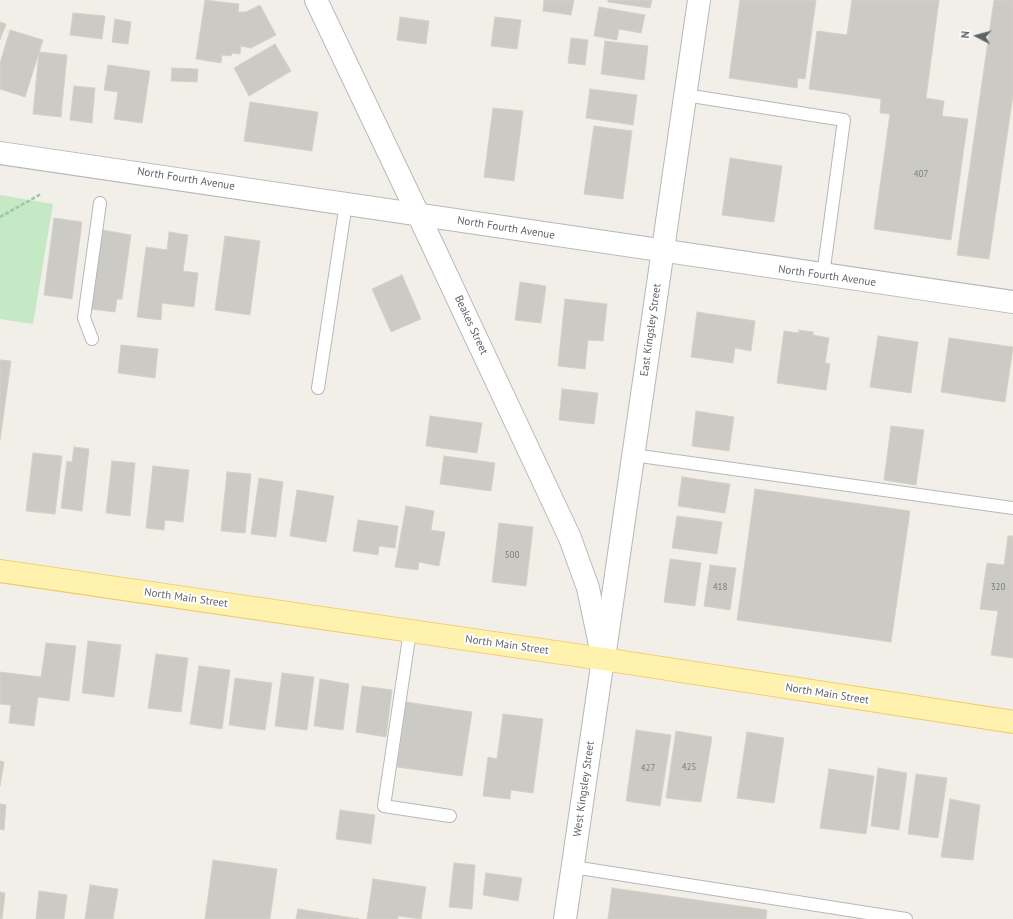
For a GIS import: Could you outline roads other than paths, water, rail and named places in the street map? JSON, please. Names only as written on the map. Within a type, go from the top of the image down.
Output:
[{"type":"main road","name":"North Main Street","points":[[0,571],[603,659],[1013,722]]},
{"type":"street","name":"East Kingsley Street","points":[[603,659],[699,0]]},
{"type":"street","name":"Beakes Street","points":[[312,1],[418,214],[570,538],[588,588],[603,659]]},
{"type":"street","name":"North Fourth Avenue","points":[[0,153],[346,203],[662,252],[1013,302]]},
{"type":"street","name":"West Kingsley Street","points":[[565,919],[603,659]]},
{"type":"lane","points":[[685,94],[844,120],[823,275]]},
{"type":"lane","points":[[92,339],[84,318],[100,203]]},
{"type":"lane","points":[[318,388],[346,203]]},
{"type":"lane","points":[[633,456],[1013,508]]},
{"type":"lane","points":[[410,631],[384,806],[450,816]]},
{"type":"lane","points":[[573,867],[906,919]]}]
